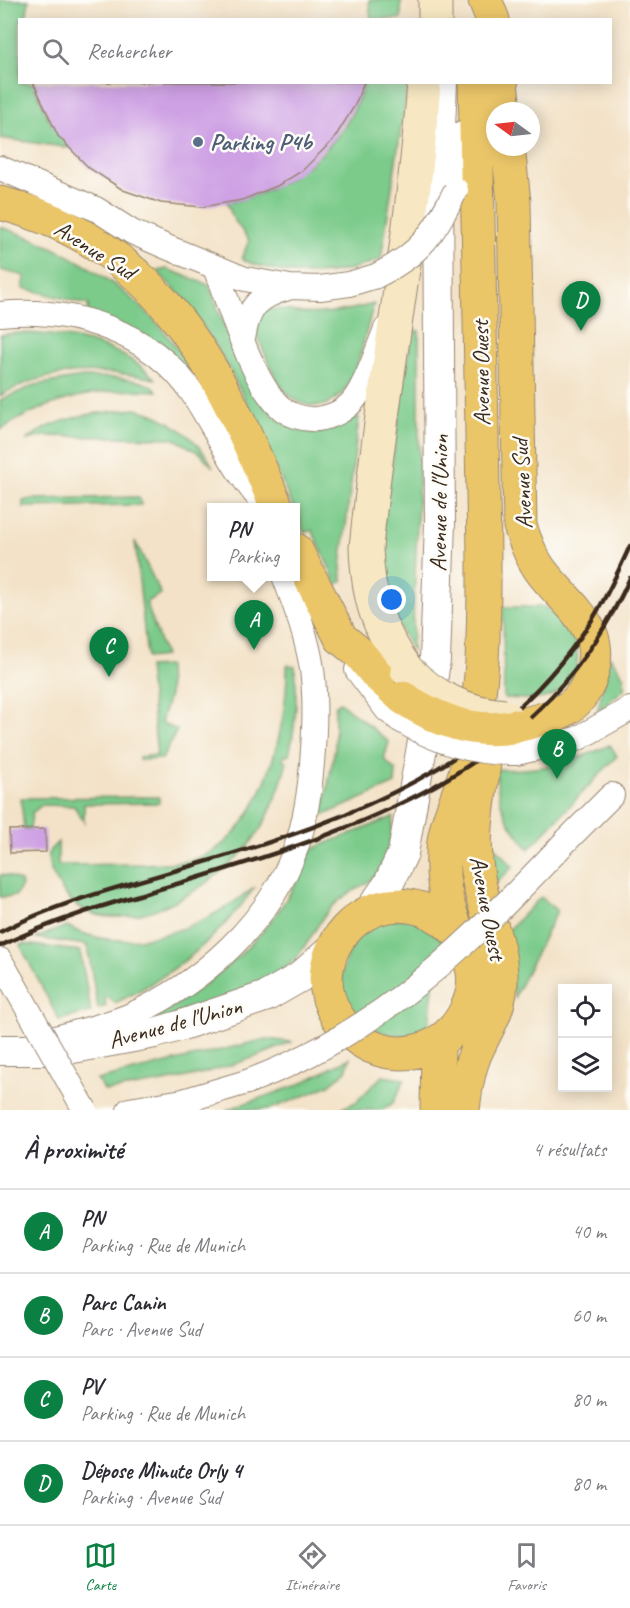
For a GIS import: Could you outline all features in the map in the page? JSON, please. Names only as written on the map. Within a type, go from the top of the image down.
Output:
[{"type":"main road","points":[[435,0],[435,18]]},
{"type":"main road","points":[[475,18],[476,0]]},
{"type":"main road","points":[[485,0],[492,18]]},
{"type":"main road","points":[[403,696],[384,636],[373,610],[368,583],[366,548],[397,305],[411,219],[424,84]]},
{"type":"main road","name":"Avenue Ouest","points":[[459,934],[450,913],[446,890],[444,840],[466,767],[482,664],[484,555],[474,84]]},
{"type":"main road","points":[[501,84],[503,102]]},
{"type":"main road","name":"Avenue Sud","points":[[300,558],[341,638],[358,652],[377,675],[421,709],[464,727],[516,732],[567,711],[581,698],[590,683],[594,646],[591,633],[580,615],[539,569],[528,549],[520,526],[514,202],[509,156]]},
{"type":"main road","name":"Avenue Sud","points":[[0,203],[46,219],[89,241],[114,257],[147,284],[172,310],[217,374],[275,503]]},
{"type":"main road","name":"Avenue Ouest","points":[[463,1110],[468,1077],[476,1051],[493,1022],[500,999],[501,978],[499,952],[483,899],[476,857],[476,820],[490,704],[482,664]]},
{"type":"main road","points":[[401,904],[418,907],[441,917],[459,934],[472,962],[472,993],[460,1022],[438,1045],[418,1052],[388,1051],[362,1041],[347,1029],[336,1014],[329,998],[328,963],[334,947],[354,921],[369,912],[401,904]]},
{"type":"main road","points":[[437,1110],[438,1045]]},
{"type":"street","name":"Avenue de l'Union","points":[[369,912],[388,885],[403,853],[435,660],[440,523],[438,173],[442,84]]},
{"type":"street","points":[[243,339],[246,320],[251,309],[272,292],[290,287],[350,284],[376,276],[401,264],[423,247],[456,190],[462,149],[462,98],[472,84]]},
{"type":"street","points":[[0,168],[96,209],[132,231],[215,268],[245,279],[290,287]]},
{"type":"street","points":[[215,268],[265,390],[279,407],[294,416],[310,420],[328,418],[342,410],[356,397],[397,305]]},
{"type":"street","points":[[0,314],[49,313],[76,317],[132,339],[157,355],[177,373],[244,479],[265,503]]},
{"type":"street","points":[[0,1049],[24,1046],[93,1028],[130,1015],[158,1001],[195,976],[227,950],[256,918],[279,883],[296,848],[306,808],[316,706],[311,662],[286,581]]},
{"type":"street","points":[[620,714],[630,697]]},
{"type":"street","name":"Avenue Sud","points":[[516,732],[544,749],[577,739],[620,714]]},
{"type":"street","points":[[129,1110],[183,1101],[247,1082],[322,1050],[368,1022],[415,989],[456,954],[612,795]]},
{"type":"street","name":"Avenue de l'Union","points":[[0,1049],[63,1050],[155,1033],[179,1026],[267,996],[300,977],[334,947]]},
{"type":"street","points":[[0,960],[84,1110]]},
{"type":"green space","points":[[0,0],[29,0],[26,18],[18,18],[18,84],[33,84],[49,120],[70,148],[0,138]]},
{"type":"green space","points":[[369,0],[401,0],[401,18],[371,18]]},
{"type":"green space","points":[[364,84],[408,84],[381,259],[347,270],[313,274],[279,271],[245,261],[242,258],[249,240],[234,220],[227,203],[273,188],[313,162],[330,145],[356,105]]},
{"type":"green space","points":[[0,227],[38,241],[75,259],[109,281],[156,322],[196,376],[87,312],[89,305],[23,288],[25,276],[0,270]]},
{"type":"green space","points":[[167,269],[209,285],[245,375],[258,397],[273,415],[291,427],[312,432],[324,432],[359,417],[341,566],[342,581],[337,585],[312,530],[304,533],[300,520],[300,503],[291,503],[251,413],[220,353],[181,297],[157,271]]},
{"type":"green space","points":[[374,304],[353,375],[341,394],[330,403],[317,406],[307,405],[290,396],[273,372],[258,336],[258,322],[267,309],[321,313]]},
{"type":"green space","points":[[412,331],[419,331],[419,475],[412,651],[388,605],[382,553],[383,522]]},
{"type":"green space","points":[[15,333],[52,335],[90,342],[126,357],[155,379],[96,372],[56,375],[36,380],[0,396],[0,335]]},
{"type":"green space","points":[[82,377],[133,380],[143,382],[157,391],[115,391],[75,397],[37,410],[0,430],[0,400],[35,385]]},
{"type":"green space","points":[[136,409],[159,417],[181,430],[207,456],[213,467],[200,453],[173,438],[44,436],[26,440],[64,420]]},
{"type":"green space","points":[[137,497],[141,505],[23,507],[23,501],[31,499]]},
{"type":"green space","points":[[135,541],[161,594],[146,602],[165,656],[147,658]]},
{"type":"green space","points":[[503,607],[545,607],[568,628],[576,643],[576,673],[560,691],[537,699],[504,698]]},
{"type":"green space","points":[[610,656],[624,677],[624,689],[597,712]]},
{"type":"green space","points":[[287,665],[295,666],[296,677],[296,711],[289,755],[284,756],[283,760],[287,762],[281,782],[266,820],[255,837],[216,876],[190,893],[161,907],[132,916],[105,916],[80,908],[60,887],[50,869],[48,860],[50,850],[58,842],[58,865],[173,863],[192,860],[216,849],[237,830],[253,806],[266,779],[276,749],[286,690]]},
{"type":"green space","points":[[168,666],[169,695],[161,723],[177,730],[162,759],[139,760],[139,757],[157,755],[148,667]]},
{"type":"green space","points":[[340,702],[389,742],[384,759],[396,771],[395,784],[322,816],[335,748],[335,706]]},
{"type":"green space","points":[[610,745],[617,756],[529,849],[504,812],[498,792],[497,769],[541,767],[582,756]]},
{"type":"green space","points":[[159,797],[159,803],[84,804],[84,822],[74,806],[42,805],[32,813],[30,829],[24,829],[21,798]]},
{"type":"green space","points":[[393,817],[388,853],[380,869],[368,882],[334,905],[293,961],[281,971],[248,989],[156,1022],[154,1017],[180,1002],[227,967],[268,925],[285,902],[312,849]]},
{"type":"green space","points":[[490,840],[513,867],[492,887]]},
{"type":"green space","points":[[0,875],[9,876],[21,882],[22,886],[15,896],[0,897]]},
{"type":"green space","points":[[255,887],[226,923],[175,968],[115,1003],[108,997],[105,998],[106,1006],[98,1009],[87,945],[36,938],[67,926],[91,936],[115,940],[140,939],[165,934],[213,914]]},
{"type":"green space","points":[[541,897],[557,911],[514,998],[507,931]]},
{"type":"green space","points":[[391,919],[416,919],[450,947],[434,979],[428,1032],[409,1035],[390,1034],[360,1019],[349,1007],[343,992],[342,974],[348,955],[358,938],[377,923]]},
{"type":"green space","points":[[20,945],[80,951],[91,1012],[59,1020]]},
{"type":"green space","points":[[266,1039],[291,1042],[223,1068],[153,1084],[105,1091],[97,1080]]},
{"type":"green space","points":[[350,1058],[346,1071],[329,1085],[304,1096],[270,1109],[226,1110],[298,1085]]},
{"type":"green space","points":[[382,1076],[405,1079],[393,1103],[382,1110],[338,1110],[356,1102]]},
{"type":"building","name":"Parking P4b","points":[[34,84],[363,84],[355,105],[334,139],[302,171],[277,186],[242,200],[202,207],[161,203],[123,190],[89,168],[58,136]]},
{"type":"building","points":[[45,829],[46,852],[10,853],[9,830]]},
{"type":"railway","points":[[0,932],[72,902],[256,847],[312,827],[418,780],[466,750],[511,714],[553,672],[596,614],[630,546]]},
{"type":"railway","points":[[0,946],[72,916],[264,857],[329,834],[391,808],[450,777],[504,740],[552,696],[595,642],[630,578]]},
{"type":"place","name":"Parking P4b","points":[[198,142]]},
{"type":"place","name":"Dépose Minute Orly 4","points":[[581,331]]},
{"type":"place","name":"PN","points":[[254,650]]},
{"type":"place","name":"PV","points":[[109,677]]},
{"type":"place","name":"Parc Canin","points":[[557,779]]}]
